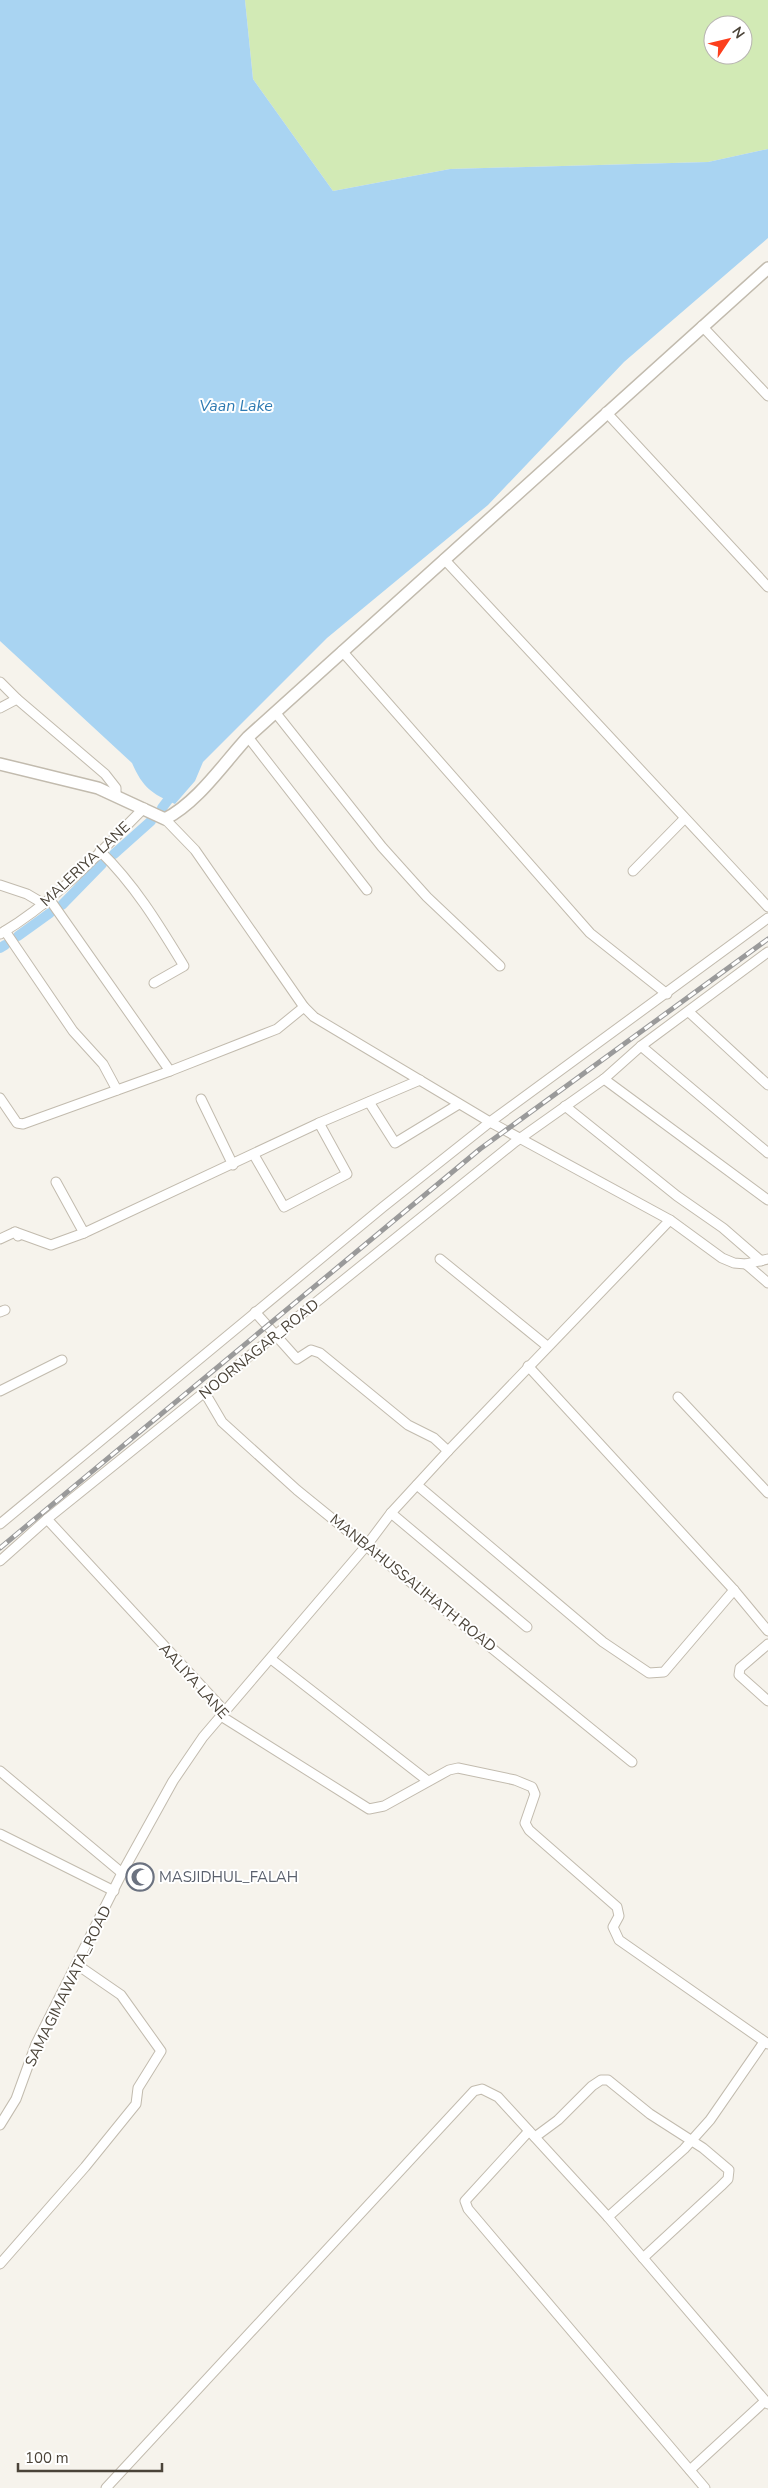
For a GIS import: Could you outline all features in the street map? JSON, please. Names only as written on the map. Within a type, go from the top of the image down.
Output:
[{"type":"street","points":[[165,819],[176,814],[197,794],[248,737],[274,712],[768,268]]},
{"type":"street","points":[[702,326],[768,396]]},
{"type":"street","points":[[606,412],[768,587]]},
{"type":"street","points":[[444,559],[684,819],[768,907]]},
{"type":"street","points":[[342,652],[590,933],[666,994]]},
{"type":"street","points":[[0,682],[17,699],[105,774],[116,788],[116,796]]},
{"type":"street","points":[[0,708],[17,699]]},
{"type":"street","points":[[274,712],[382,847],[427,897],[500,966]]},
{"type":"street","points":[[248,737],[367,890]]},
{"type":"street","points":[[0,764],[98,788],[165,819],[195,850],[304,1007],[314,1018],[490,1122],[670,1220],[722,1258],[734,1263],[746,1264],[764,1260]]},
{"type":"street","name":"MALERIYA LANE","points":[[2,933],[47,902],[144,808]]},
{"type":"street","points":[[633,871],[684,819]]},
{"type":"street","points":[[100,851],[119,869],[152,914],[184,966],[154,983]]},
{"type":"street","points":[[0,885],[47,902],[170,1071]]},
{"type":"street","points":[[0,1524],[255,1312],[490,1122],[768,918]]},
{"type":"street","points":[[2,933],[73,1031],[103,1064],[117,1090]]},
{"type":"street","name":"NOORNAGAR_ROAD","points":[[0,1561],[47,1519],[520,1138],[604,1079],[641,1046],[768,952]]},
{"type":"street","points":[[0,1098],[17,1123],[23,1124],[170,1071],[277,1029],[304,1007]]},
{"type":"street","points":[[689,1012],[768,1085]]},
{"type":"street","points":[[641,1046],[768,1153]]},
{"type":"street","points":[[604,1079],[768,1200]]},
{"type":"street","points":[[0,1239],[16,1234],[51,1245],[84,1233],[233,1165],[319,1123],[420,1080]]},
{"type":"street","points":[[201,1098],[233,1165]]},
{"type":"street","points":[[369,1102],[395,1143],[459,1104]]},
{"type":"street","points":[[565,1106],[677,1196],[764,1260]]},
{"type":"street","points":[[254,1155],[284,1208],[347,1174],[319,1123]]},
{"type":"street","points":[[56,1182],[84,1233]]},
{"type":"street","name":"SAMAGIMAWATA_ROAD","points":[[0,2125],[16,2099],[36,2044],[122,1873],[173,1781],[203,1737],[246,1684],[271,1659],[298,1624],[368,1545],[391,1513],[547,1346],[670,1220]]},
{"type":"street","points":[[440,1259],[547,1346]]},
{"type":"street","points":[[746,1264],[768,1283]]},
{"type":"street","points":[[255,1312],[297,1360],[312,1350],[320,1353],[408,1425],[434,1438],[448,1451]]},
{"type":"street","points":[[0,1391],[62,1360]]},
{"type":"street","points":[[528,1366],[734,1590],[768,1631]]},
{"type":"street","name":"MANBAHUSSALIHATH ROAD","points":[[205,1393],[222,1422],[298,1490],[368,1545],[632,1762]]},
{"type":"street","points":[[678,1397],[768,1494]]},
{"type":"street","points":[[417,1485],[603,1642],[649,1673],[664,1672],[734,1590]]},
{"type":"street","points":[[391,1513],[527,1627]]},
{"type":"street","name":"AALIYA LANE","points":[[47,1519],[220,1706],[221,1716],[369,1809],[384,1806],[428,1781]]},
{"type":"street","points":[[768,1644],[740,1668],[739,1674],[768,1701]]},
{"type":"street","points":[[271,1659],[428,1781],[449,1770],[458,1768],[515,1780],[532,1787],[536,1794],[525,1823],[529,1830],[617,1907],[619,1916],[613,1927],[619,1940],[766,2043],[710,2120],[692,2141],[608,2217]]},
{"type":"street","points":[[0,1771],[122,1873]]},
{"type":"street","points":[[0,1834],[114,1891]]},
{"type":"street","points":[[0,2264],[85,2167],[136,2104],[138,2088],[162,2051],[121,1995],[76,1964]]},
{"type":"street","points":[[643,2258],[728,2179],[729,2170],[692,2141],[650,2114],[608,2080],[601,2080],[558,2120],[532,2134],[465,2201],[468,2209],[705,2488]]},
{"type":"street","points":[[106,2488],[474,2090],[482,2089],[498,2097],[608,2217],[767,2402],[690,2470]]},
{"type":"green space","points":[[245,0],[768,0],[768,149],[708,162],[450,169],[333,191],[253,79]]},
{"type":"water","name":"Vaan Lake","points":[[0,0],[245,0],[253,79],[333,191],[450,169],[708,162],[768,149],[768,238],[624,362],[488,505],[327,638],[203,762],[195,781],[175,804],[149,789],[140,778],[132,763],[0,641]]},
{"type":"waterway","points":[[162,808],[168,800]]},
{"type":"waterway","points":[[114,854],[151,821]]},
{"type":"waterway","points":[[62,905],[102,864]]},
{"type":"waterway","points":[[18,936],[50,913]]},
{"type":"waterway","points":[[0,948],[5,945]]},
{"type":"railway","points":[[0,1548],[480,1149],[768,939]]},
{"type":"place","name":"MASJIDHUL_FALAH","points":[[140,1877]]}]
